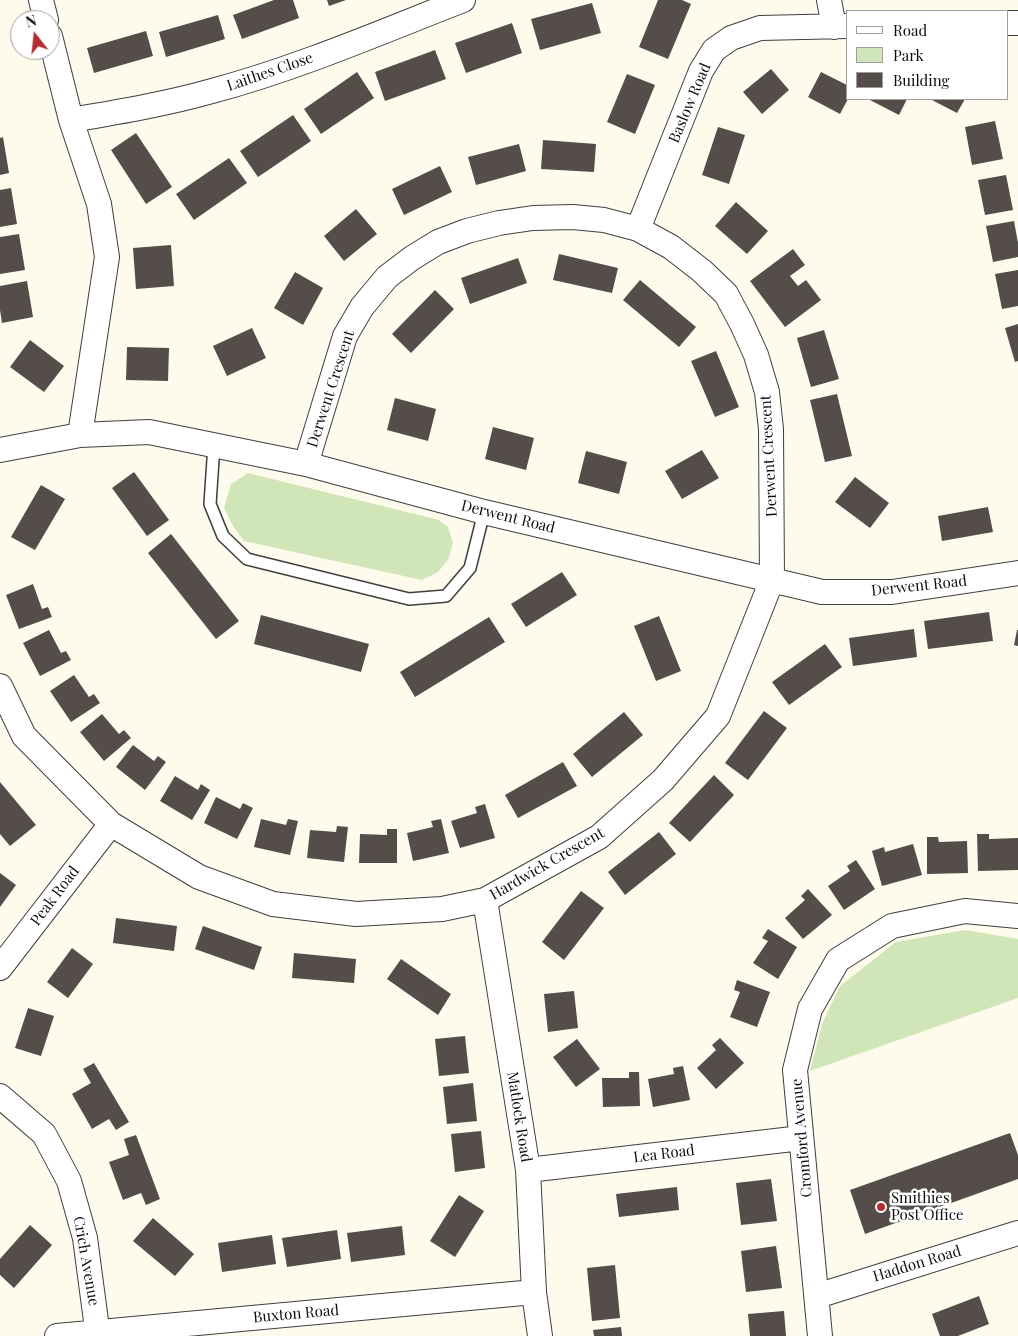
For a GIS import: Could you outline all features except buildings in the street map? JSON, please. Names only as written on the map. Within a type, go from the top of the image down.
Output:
[{"type":"street","name":"Laithes Close","points":[[70,120],[151,106],[213,91],[292,66],[463,0]]},
{"type":"street","points":[[829,0],[841,27]]},
{"type":"street","name":"Baslow Road","points":[[638,229],[701,71],[714,50],[731,38],[760,28],[841,27]]},
{"type":"street","points":[[56,60],[70,120],[99,204],[107,257],[80,435]]},
{"type":"street","name":"Derwent Crescent","points":[[306,464],[345,336],[362,307],[387,277],[412,258],[438,242],[467,231],[499,223],[534,218],[573,217],[604,220],[638,229],[672,247],[702,270],[726,294],[742,324],[756,355],[767,392],[771,429],[772,580]]},
{"type":"street","name":"Derwent Road","points":[[0,450],[80,435],[149,432],[306,464],[484,512],[822,592],[892,592],[1018,573]]},
{"type":"street","name":"Hardwick Crescent","points":[[0,686],[24,736],[111,824],[199,877],[272,904],[356,914],[442,908],[485,900],[599,838],[663,780],[718,716],[772,580]]},
{"type":"street","name":"Peak Road","points":[[0,968],[111,824]]},
{"type":"street","name":"Matlock Road","points":[[485,900],[528,1170],[534,1292],[540,1336]]},
{"type":"street","name":"Cromford Avenue","points":[[820,1336],[795,1070],[810,1009],[838,960],[892,926],[965,911],[1018,916]]},
{"type":"street","name":"Crich Avenue","points":[[0,1096],[44,1134],[69,1181],[85,1238],[97,1334]]},
{"type":"street","name":"Lea Road","points":[[528,1170],[801,1138]]},
{"type":"street","name":"Haddon Road","points":[[817,1296],[1018,1233]]},
{"type":"street","name":"Buxton Road","points":[[57,1336],[97,1334],[534,1292]]},
{"type":"lane","points":[[214,445],[210,504],[223,536],[247,560],[409,599],[446,596],[470,568],[484,512]]},
{"type":"green space","points":[[248,473],[439,520],[448,527],[453,543],[448,560],[438,572],[422,580],[244,541],[233,526],[224,508],[231,484]]},
{"type":"green space","points":[[965,930],[1018,939],[1018,998],[810,1071],[822,1024],[840,986],[896,942]]},
{"type":"place","name":"Smithies Post Office","points":[[881,1207]]}]
